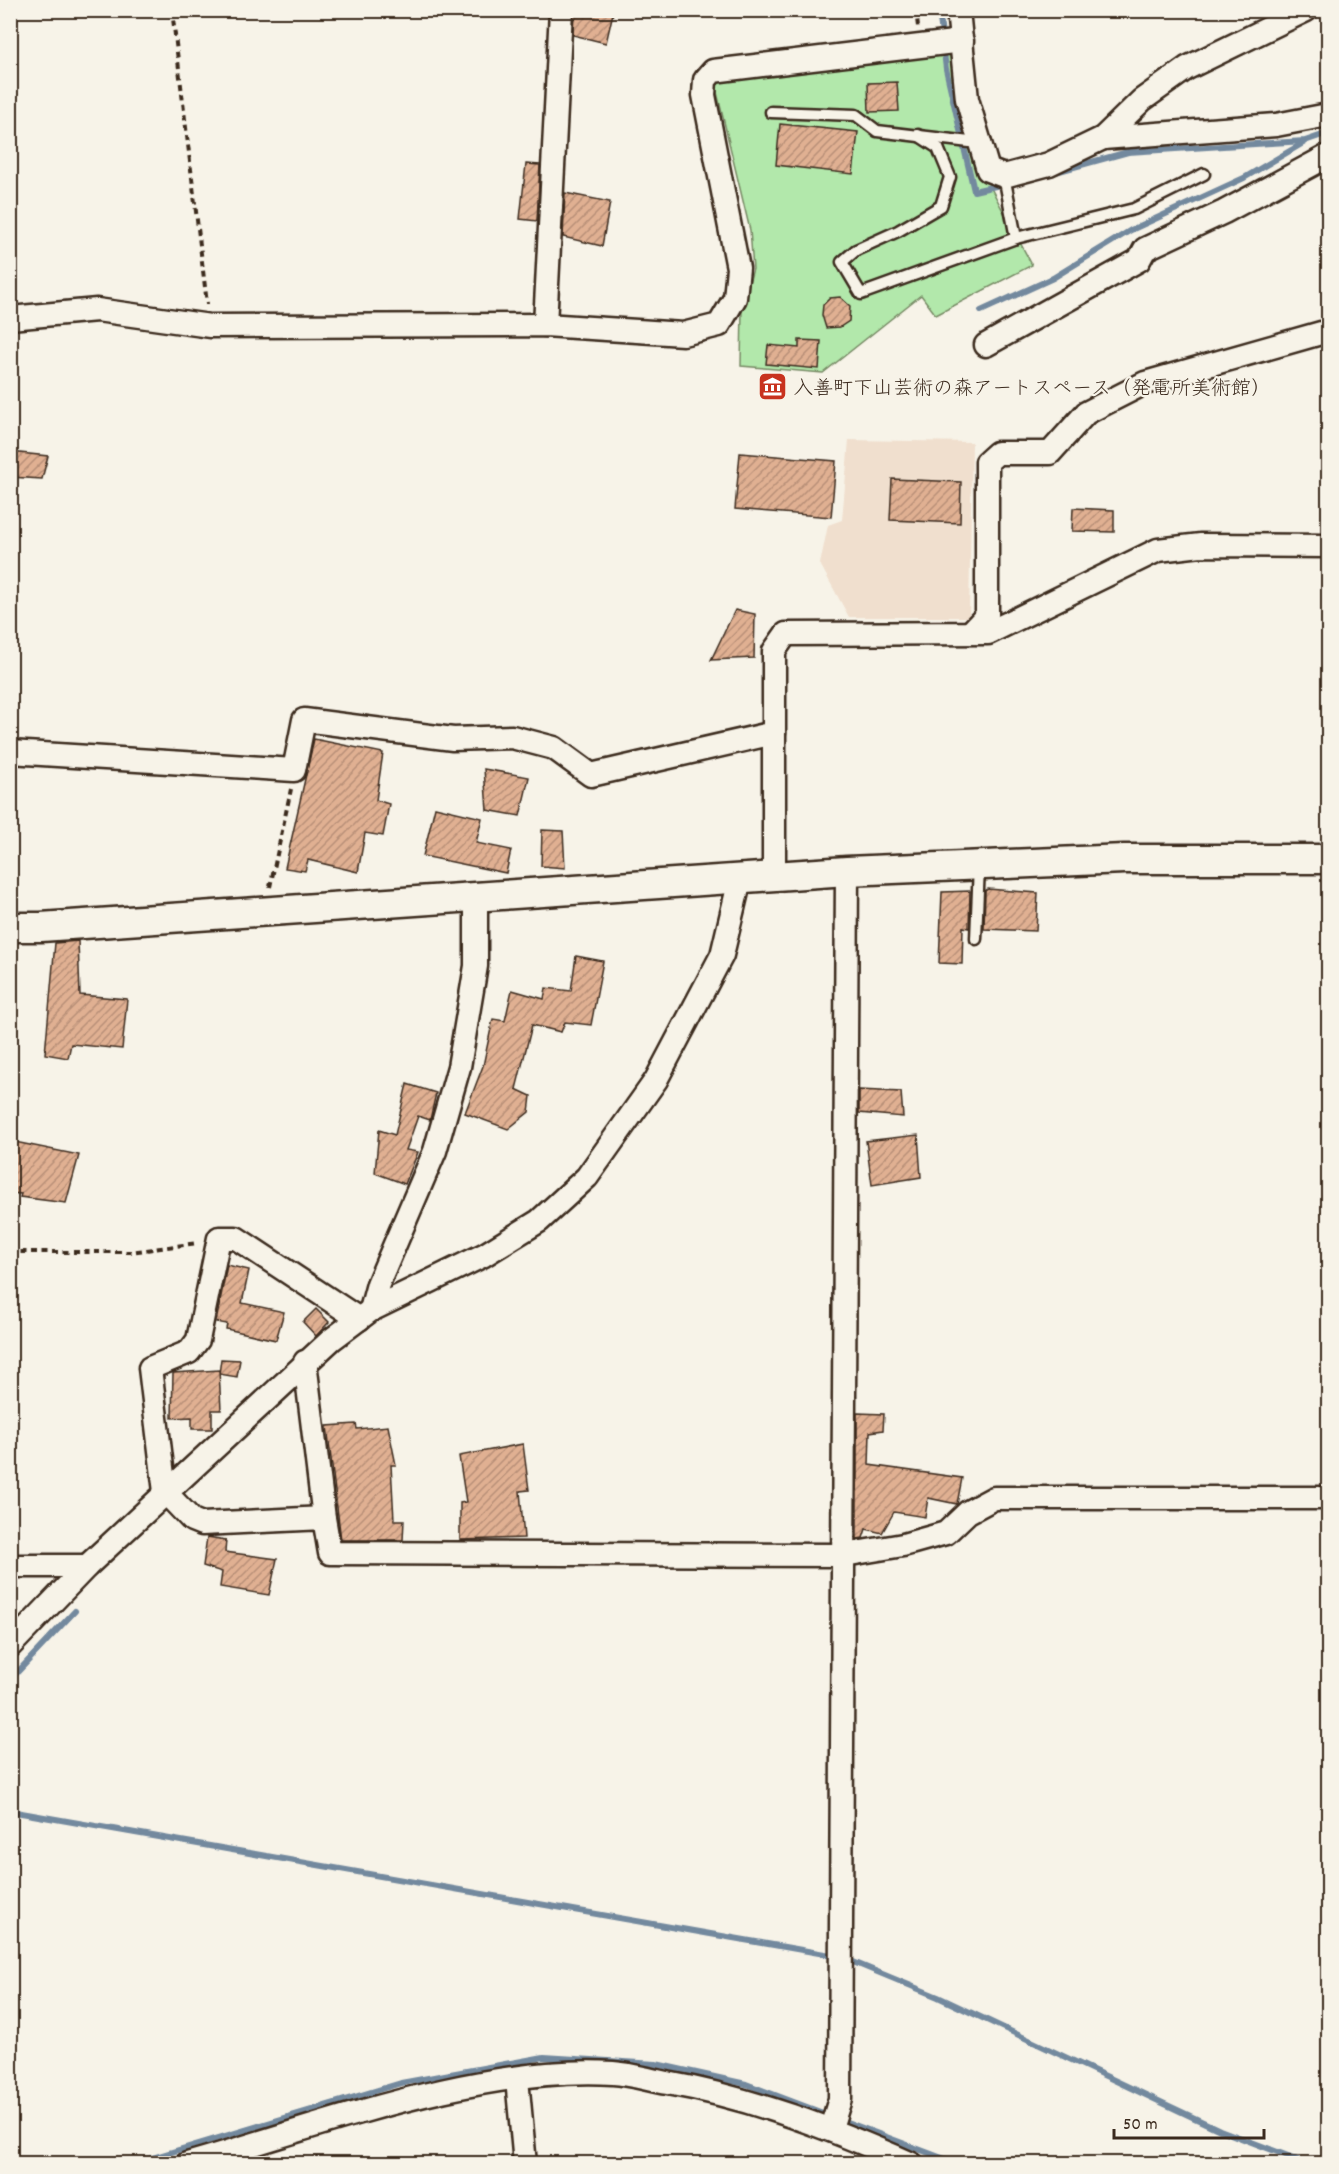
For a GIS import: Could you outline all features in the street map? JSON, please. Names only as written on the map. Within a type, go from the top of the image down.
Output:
[{"type":"street","points":[[546,325],[561,10]]},
{"type":"street","points":[[958,10],[967,99],[978,143],[988,170],[1004,176],[1049,164],[1103,138],[1142,100],[1187,68],[1306,10]]},
{"type":"street","points":[[10,318],[97,310],[210,326],[546,325],[683,334],[719,325],[735,298],[738,268],[704,94],[705,80],[713,71],[962,41]]},
{"type":"street","points":[[1103,138],[1276,125],[1329,115]]},
{"type":"street","points":[[986,345],[1139,260],[1145,249],[1224,212],[1329,156]]},
{"type":"street","points":[[972,632],[987,615],[987,462],[997,453],[1050,453],[1086,413],[1145,383],[1329,331]]},
{"type":"street","points":[[774,876],[774,651],[786,634],[988,633],[1158,549],[1201,545],[1329,546]]},
{"type":"street","points":[[10,752],[294,770],[304,720],[453,739],[512,737],[554,748],[591,775],[774,733]]},
{"type":"street","points":[[10,927],[265,912],[847,871],[1124,859],[1329,860]]},
{"type":"street","points":[[831,2128],[840,2099],[847,871]]},
{"type":"street","points":[[10,1647],[87,1566],[304,1362],[365,1315],[484,1255],[539,1221],[587,1177],[656,1080],[722,955],[740,879]]},
{"type":"street","points":[[365,1315],[435,1150],[459,1067],[476,966],[476,897]]},
{"type":"street","points":[[324,1518],[202,1524],[192,1520],[165,1492],[150,1368],[189,1352],[198,1340],[219,1238],[236,1238],[365,1315]]},
{"type":"street","points":[[304,1362],[330,1553],[844,1555],[903,1545],[946,1533],[968,1512],[994,1498],[1329,1498]]},
{"type":"street","points":[[10,1566],[87,1566]]},
{"type":"street","points":[[187,2163],[424,2094],[564,2073],[614,2073],[733,2096],[831,2128],[912,2163]]},
{"type":"street","points":[[517,2079],[525,2163]]},
{"type":"lane","points":[[771,112],[856,115],[878,131],[978,143]]},
{"type":"lane","points":[[918,135],[938,148],[950,177],[940,206],[898,231],[856,249],[842,262],[861,294],[1016,238],[1134,209],[1204,174]]},
{"type":"lane","points":[[1004,176],[1016,238]]},
{"type":"lane","points":[[976,939],[979,865]]},
{"type":"path","points":[[172,10],[210,326]]},
{"type":"path","points":[[265,912],[294,770]]},
{"type":"path","points":[[10,1252],[131,1252],[166,1249],[219,1238]]},
{"type":"shaded area","points":[[849,440],[972,442],[969,617],[849,617],[820,564],[828,525],[842,520]]},
{"type":"green space","points":[[953,51],[984,175],[1032,265],[936,315],[921,295],[823,373],[741,366],[742,308],[753,269],[750,230],[715,84],[719,76]]},
{"type":"building","points":[[574,10],[613,13],[606,43],[573,35]]},
{"type":"building","points":[[897,82],[899,111],[869,112],[868,83]]},
{"type":"building","points":[[780,124],[858,132],[853,174],[776,165]]},
{"type":"building","points":[[526,164],[540,165],[537,221],[520,219]]},
{"type":"building","points":[[565,193],[610,202],[602,246],[563,237]]},
{"type":"building","points":[[840,297],[850,306],[849,321],[840,327],[826,328],[822,315],[823,305],[830,298]]},
{"type":"building","points":[[799,340],[821,341],[819,369],[766,364],[768,345],[799,348]]},
{"type":"building","points":[[10,452],[48,456],[42,479],[10,477]]},
{"type":"building","points":[[740,453],[836,461],[831,517],[735,509]]},
{"type":"building","points":[[892,479],[961,482],[960,523],[890,520]]},
{"type":"building","points":[[1073,508],[1114,510],[1114,532],[1072,531]]},
{"type":"building","points":[[735,610],[755,614],[754,658],[711,660]]},
{"type":"building","points":[[314,739],[383,753],[376,800],[389,804],[383,836],[365,833],[358,872],[308,860],[305,871],[285,868]]},
{"type":"building","points":[[484,769],[529,777],[520,816],[487,810]]},
{"type":"building","points":[[435,807],[482,818],[476,843],[511,850],[506,873],[423,856]]},
{"type":"building","points":[[542,830],[563,831],[565,868],[541,866]]},
{"type":"building","points":[[988,889],[1038,893],[1036,931],[984,929],[985,891]]},
{"type":"building","points":[[970,891],[969,928],[963,927],[962,964],[939,963],[942,892]]},
{"type":"building","points":[[78,941],[80,995],[127,999],[122,1049],[71,1044],[68,1058],[45,1054],[55,943]]},
{"type":"building","points":[[576,956],[603,961],[591,1025],[565,1022],[561,1032],[532,1025],[516,1089],[531,1096],[529,1112],[508,1129],[465,1113],[483,1066],[493,1019],[505,1021],[512,990],[544,999],[546,988],[571,991]]},
{"type":"building","points":[[407,1084],[436,1093],[430,1120],[418,1116],[406,1150],[418,1152],[405,1184],[375,1173],[379,1130],[395,1135]]},
{"type":"building","points":[[859,1090],[901,1092],[903,1117],[859,1113]]},
{"type":"building","points":[[918,1135],[921,1177],[872,1185],[866,1141]]},
{"type":"building","points":[[10,1141],[79,1155],[66,1203],[20,1197],[21,1194],[10,1193]]},
{"type":"building","points":[[227,1265],[249,1270],[242,1303],[284,1312],[276,1340],[226,1329],[227,1324],[216,1322]]},
{"type":"building","points":[[316,1309],[329,1322],[316,1336],[303,1322]]},
{"type":"building","points":[[221,1359],[240,1360],[237,1377],[219,1374]]},
{"type":"building","points":[[219,1370],[221,1410],[212,1410],[212,1429],[192,1429],[192,1417],[172,1418],[173,1373]]},
{"type":"building","points":[[857,1413],[884,1414],[883,1430],[870,1432],[869,1465],[962,1478],[957,1504],[928,1498],[925,1517],[894,1512],[882,1533],[866,1529],[863,1538],[857,1539]]},
{"type":"building","points":[[356,1424],[357,1429],[388,1426],[396,1465],[391,1465],[394,1520],[404,1520],[403,1540],[341,1540],[327,1426]]},
{"type":"building","points":[[523,1444],[529,1490],[520,1491],[524,1538],[460,1540],[460,1503],[466,1502],[459,1456]]},
{"type":"building","points":[[207,1537],[226,1540],[225,1552],[277,1559],[269,1595],[220,1587],[222,1572],[203,1566]]},
{"type":"waterway","points":[[939,10],[946,69],[974,191],[1004,184]]},
{"type":"waterway","points":[[1052,173],[1128,152],[1305,141],[1328,133]]},
{"type":"waterway","points":[[981,311],[1053,278],[1131,230],[1244,178],[1305,142]]},
{"type":"waterway","points":[[10,1680],[75,1611]]},
{"type":"waterway","points":[[10,1811],[836,1956]]},
{"type":"waterway","points":[[846,1959],[938,1997],[1220,2130],[1309,2164]]},
{"type":"waterway","points":[[132,2164],[401,2083],[544,2057],[656,2064],[746,2084],[958,2164]]},
{"type":"place","name":"入善町下山芸術の森アートスペース（発電所美術館）","points":[[772,387]]}]
